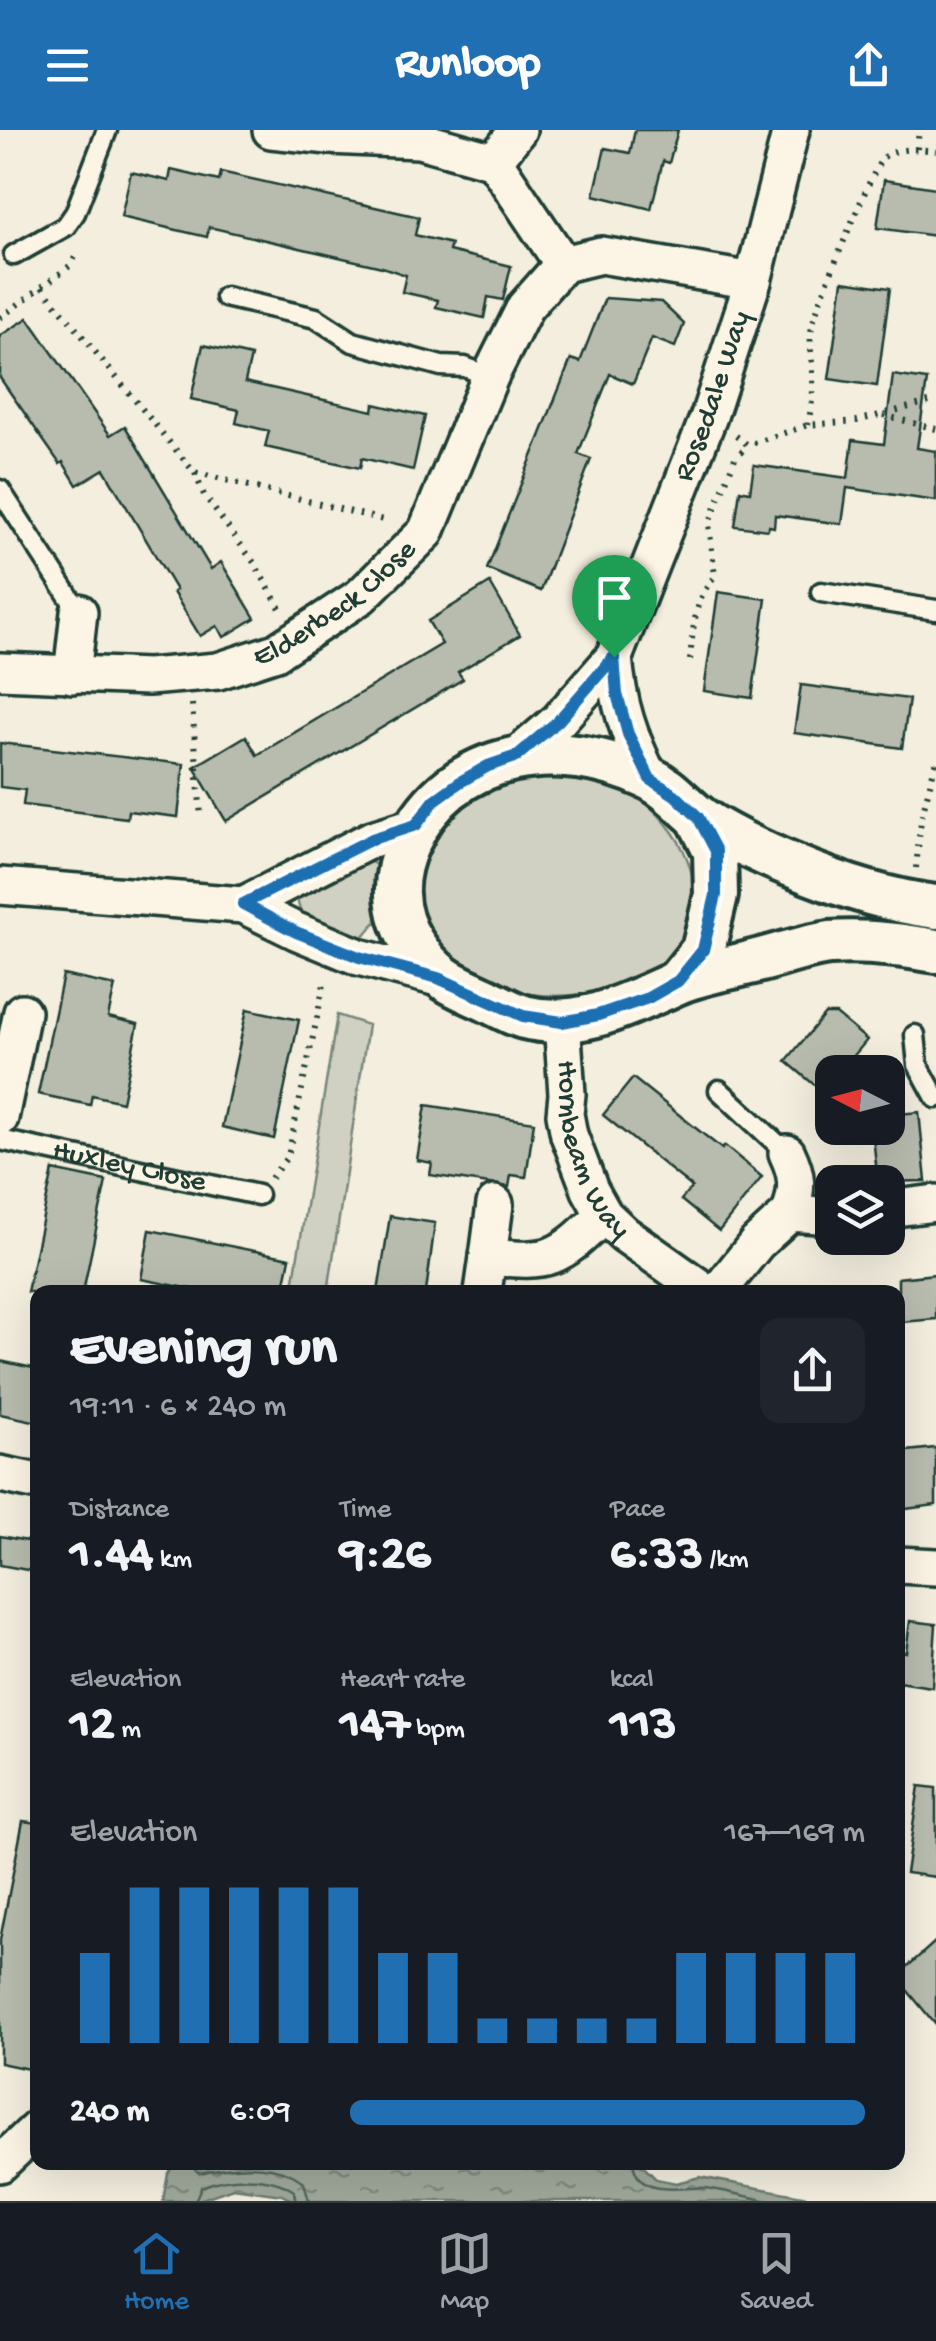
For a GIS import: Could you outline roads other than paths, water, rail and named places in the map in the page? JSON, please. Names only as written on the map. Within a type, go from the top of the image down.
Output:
[{"type":"street","points":[[270,130],[419,140],[494,161],[563,264],[601,255],[753,282]]},
{"type":"street","points":[[494,161],[518,130]]},
{"type":"street","name":"Rosedale Way","points":[[517,756],[558,721],[614,657],[709,416],[753,282],[790,130]]},
{"type":"street","name":"Elderbeck Close","points":[[0,670],[148,677],[218,671],[276,652],[361,596],[426,532],[490,377],[525,307],[563,264]]},
{"type":"street","points":[[72,674],[79,612]]},
{"type":"street","name":"Rosedale Way","points":[[614,657],[617,694],[628,734],[650,779]]},
{"type":"street","name":"Rosedale Way","points":[[438,978],[407,934],[398,913],[399,872],[416,825],[435,800],[488,766],[517,756],[599,761],[650,779],[698,817],[790,865],[923,906]]},
{"type":"street","name":"Rosedale Way","points":[[678,981],[703,950],[716,895],[716,851],[698,817]]},
{"type":"street","name":"Rosedale Way","points":[[243,904],[372,839],[416,825]]},
{"type":"street","points":[[0,886],[243,904],[296,932],[359,957],[438,978],[523,1016],[562,1022],[648,998],[678,981],[830,944],[898,945],[936,951]]},
{"type":"street","points":[[0,1118],[22,1012]]},
{"type":"street","name":"Hornbeam Way","points":[[562,1022],[565,1114],[590,1190],[604,1215],[659,1262],[695,1285]]},
{"type":"street","points":[[723,1285],[756,1243],[790,1212],[797,1178],[787,1153]]},
{"type":"street","points":[[905,1207],[936,1203]]},
{"type":"street","points":[[484,1285],[495,1204]]},
{"type":"street","points":[[790,1212],[815,1214]]},
{"type":"street","points":[[488,1256],[550,1258],[561,1254],[604,1215]]},
{"type":"street","points":[[0,1474],[30,1480]]},
{"type":"street","points":[[905,1565],[936,1567]]},
{"type":"street","points":[[0,2164],[30,2136]]},
{"type":"lane","points":[[14,254],[66,226],[75,213],[108,130]]},
{"type":"lane","points":[[225,297],[316,318],[352,342],[441,366],[465,367],[490,377]]},
{"type":"lane","points":[[0,490],[79,612]]},
{"type":"lane","points":[[821,592],[936,610]]},
{"type":"lane","points":[[915,1034],[918,1065],[936,1098]]},
{"type":"lane","points":[[718,1090],[787,1153]]},
{"type":"lane","name":"Huxley Close","points":[[0,1140],[258,1195]]},
{"type":"water","points":[[647,2170],[656,2179],[676,2183],[700,2177],[829,2201],[295,2201],[282,2195],[233,2188],[196,2201],[163,2201],[168,2173]]}]
